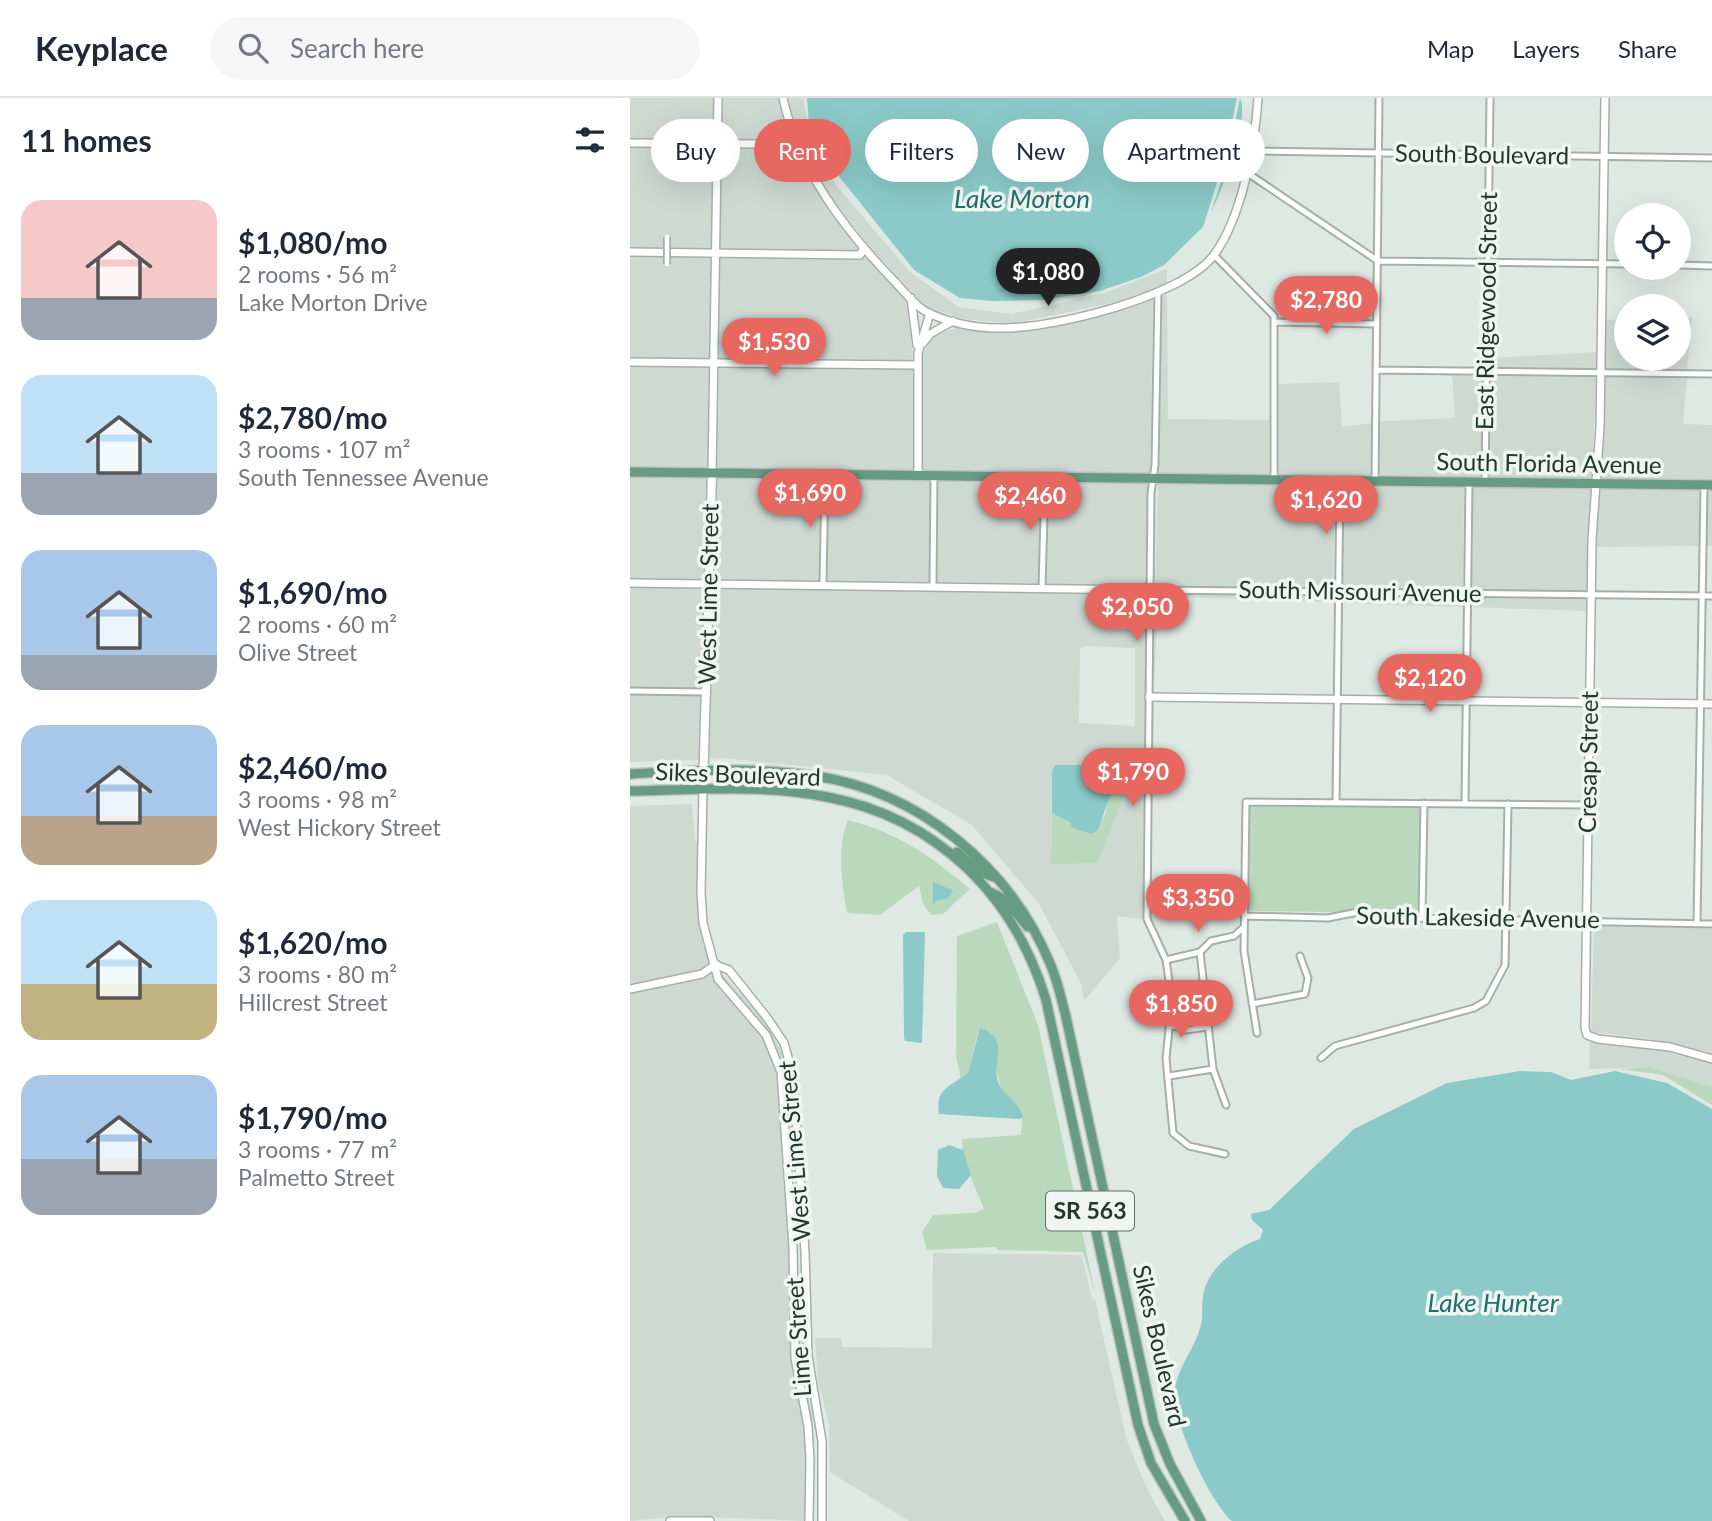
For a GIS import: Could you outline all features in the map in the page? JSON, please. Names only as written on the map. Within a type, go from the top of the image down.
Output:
[{"type":"main road","name":"South Florida Avenue","points":[[630,472],[1708,485]]},
{"type":"main road","name":"West Lime Street","points":[[703,790],[712,474]]},
{"type":"main road","name":"Sikes Boulevard","points":[[630,774],[704,769],[819,777],[895,800],[957,839],[998,879],[1050,962],[1066,1017],[1154,1424],[1170,1464],[1201,1521]]},
{"type":"main road","name":"Sikes Boulevard","points":[[630,791],[786,792],[866,806],[923,833],[952,855],[987,891],[1015,926],[1034,961],[1046,1000],[1138,1425],[1152,1463],[1185,1521]]},
{"type":"main road","points":[[923,833],[930,833],[980,872],[998,879]]},
{"type":"main road","points":[[987,891],[1004,899],[1036,936]]},
{"type":"street","points":[[718,98],[718,119]]},
{"type":"street","points":[[783,98],[790,119]]},
{"type":"street","points":[[1255,119],[1258,98]]},
{"type":"street","points":[[1375,481],[1379,98]]},
{"type":"street","name":"East Ridgewood Street","points":[[1485,482],[1490,98]]},
{"type":"street","name":"Cresap Street","points":[[1605,98],[1600,373],[1591,594],[1585,1028],[1592,1037],[1670,1048],[1712,1059]]},
{"type":"street","points":[[630,143],[651,143]]},
{"type":"street","name":"South Boulevard","points":[[1265,151],[1712,158]]},
{"type":"street","points":[[712,474],[717,182]]},
{"type":"street","points":[[817,182],[864,248],[911,298],[930,313],[953,321],[997,328],[1014,328],[1067,318],[1158,293],[1189,279],[1214,255],[1229,226],[1244,182]]},
{"type":"street","points":[[1262,182],[1378,261],[1614,264]]},
{"type":"street","points":[[667,237],[667,264]]},
{"type":"street","points":[[630,252],[860,255],[864,248]]},
{"type":"street","points":[[1214,255],[1274,316],[1273,481]]},
{"type":"street","points":[[1691,265],[1712,265]]},
{"type":"street","points":[[1158,293],[1154,479],[1151,493],[1147,919],[1166,960],[1172,1001],[1166,1059],[1169,1112],[1174,1135],[1189,1146],[1225,1154]]},
{"type":"street","points":[[911,298],[918,353]]},
{"type":"street","points":[[918,476],[917,365],[930,313]]},
{"type":"street","points":[[918,353],[926,337],[953,321]]},
{"type":"street","points":[[1275,322],[1377,324]]},
{"type":"street","points":[[630,362],[917,365]]},
{"type":"street","points":[[1376,370],[1712,374]]},
{"type":"street","points":[[823,584],[825,475]]},
{"type":"street","points":[[933,586],[934,476]]},
{"type":"street","points":[[1042,588],[1045,478]]},
{"type":"street","points":[[1336,803],[1340,481]]},
{"type":"street","points":[[1465,803],[1469,482]]},
{"type":"street","points":[[1697,924],[1703,596],[1708,485]]},
{"type":"street","name":"South Missouri Avenue","points":[[630,583],[1712,596]]},
{"type":"street","points":[[630,691],[707,692]]},
{"type":"street","points":[[1149,697],[1712,704]]},
{"type":"street","name":"West Lime Street","points":[[703,790],[703,923],[716,964],[729,970],[768,1019],[784,1043],[793,1076],[805,1252],[807,1356],[822,1441],[822,1521]]},
{"type":"street","points":[[1257,1033],[1244,951],[1246,802],[1588,805]]},
{"type":"street","points":[[1422,917],[1424,803]]},
{"type":"street","points":[[1321,1058],[1335,1046],[1481,1005],[1504,971],[1508,804]]},
{"type":"street","name":"South Lakeside Avenue","points":[[1244,916],[1328,918],[1358,912],[1422,917],[1712,924]]},
{"type":"street","points":[[1166,960],[1199,952],[1211,941],[1234,936],[1244,927]]},
{"type":"street","points":[[1199,952],[1213,1069],[1226,1105]]},
{"type":"street","points":[[1252,1004],[1305,994],[1308,978],[1300,956]]},
{"type":"street","points":[[634,988],[702,974],[716,964]]},
{"type":"street","name":"Lime Street","points":[[716,964],[718,979],[766,1035],[780,1072],[793,1247],[795,1358],[809,1437],[809,1521]]},
{"type":"street","points":[[1170,1025],[1186,1030],[1207,1027]]},
{"type":"street","points":[[1169,1076],[1213,1069]]},
{"type":"street","points":[[670,1521],[710,1521]]},
{"type":"shaded area","points":[[630,98],[714,98],[714,119],[651,119],[651,139],[630,139]]},
{"type":"shaded area","points":[[722,98],[779,98],[785,119],[754,119],[754,139],[740,139],[740,119],[722,119]]},
{"type":"shaded area","points":[[787,98],[803,98],[807,119],[794,119]]},
{"type":"shaded area","points":[[630,146],[651,146],[651,182],[712,182],[711,249],[630,248]]},
{"type":"shaded area","points":[[740,147],[754,147],[754,182],[813,182],[859,248],[857,251],[719,249],[721,182],[740,182]]},
{"type":"shaded area","points":[[822,182],[834,182],[911,273],[959,307],[1012,314],[1101,294],[1167,269],[1167,285],[1116,302],[1013,324],[964,319],[926,307],[870,247]]},
{"type":"shaded area","points":[[865,254],[907,300],[913,361],[719,359],[719,256],[860,259]]},
{"type":"shaded area","points":[[630,256],[711,256],[710,359],[630,358]]},
{"type":"shaded area","points":[[1167,294],[1168,419],[1269,420],[1269,477],[1159,475],[1162,296]]},
{"type":"shaded area","points":[[1153,299],[1150,475],[922,472],[922,356],[932,337],[961,326],[996,332],[1042,327]]},
{"type":"shaded area","points":[[1606,320],[1614,320],[1614,369],[1605,369]]},
{"type":"shaded area","points":[[1597,352],[1596,369],[1491,368],[1491,358]]},
{"type":"shaded area","points":[[630,366],[710,367],[708,470],[630,468]]},
{"type":"shaded area","points":[[719,367],[913,368],[914,472],[717,470]]},
{"type":"shaded area","points":[[1452,375],[1482,376],[1481,479],[1379,477],[1380,421],[1455,418]]},
{"type":"shaded area","points":[[1490,376],[1596,376],[1592,480],[1490,479]]},
{"type":"shaded area","points":[[1605,376],[1687,378],[1683,424],[1712,425],[1712,481],[1600,480]]},
{"type":"shaded area","points":[[1339,382],[1342,427],[1371,423],[1371,477],[1278,477],[1278,384]]},
{"type":"shaded area","points":[[630,476],[708,477],[705,579],[630,579]]},
{"type":"shaded area","points":[[716,478],[820,478],[819,581],[713,579]]},
{"type":"shaded area","points":[[829,478],[930,480],[929,582],[827,581]]},
{"type":"shaded area","points":[[938,480],[1040,481],[1038,584],[937,582]]},
{"type":"shaded area","points":[[1049,482],[1149,483],[1147,586],[1046,584]]},
{"type":"shaded area","points":[[1158,483],[1335,484],[1333,589],[1155,586]]},
{"type":"shaded area","points":[[1344,484],[1464,486],[1463,590],[1341,589]]},
{"type":"shaded area","points":[[1473,486],[1591,488],[1587,590],[1472,590]]},
{"type":"shaded area","points":[[1599,488],[1699,489],[1699,546],[1596,547]]},
{"type":"shaded area","points":[[1708,489],[1712,489],[1712,546],[1707,546]]},
{"type":"shaded area","points":[[630,587],[705,587],[703,688],[630,688]]},
{"type":"shaded area","points":[[713,587],[1146,593],[1143,919],[1117,916],[1120,958],[1084,1001],[1081,983],[1039,904],[972,825],[887,775],[723,758],[709,759]],"holes":[[[1084,646],[1135,648],[1135,726],[1079,723],[1080,649]],[[1123,765],[1098,863],[1051,863],[1052,771]]]},
{"type":"shaded area","points":[[1155,593],[1332,596],[1332,602],[1159,596],[1153,694]]},
{"type":"shaded area","points":[[1341,596],[1463,597],[1463,607],[1341,603]]},
{"type":"shaded area","points":[[1472,597],[1587,598],[1587,611],[1472,607]]},
{"type":"shaded area","points":[[630,695],[702,695],[700,760],[630,762]]},
{"type":"shaded area","points":[[692,804],[695,841],[698,841],[699,923],[711,963],[701,970],[630,985],[630,806]]},
{"type":"shaded area","points":[[1594,924],[1712,929],[1712,1055],[1651,1039],[1591,1032]]},
{"type":"shaded area","points":[[713,971],[715,981],[762,1037],[776,1073],[788,1247],[791,1358],[804,1426],[805,1521],[679,1516],[630,1521],[630,993],[703,977]]},
{"type":"shaded area","points":[[721,972],[765,1021],[782,1052],[789,1075],[803,1356],[813,1434],[799,1357],[797,1247],[783,1064],[769,1033],[722,978]]},
{"type":"shaded area","points":[[1590,1040],[1650,1047],[1712,1064],[1712,1087],[1649,1067],[1589,1069]]},
{"type":"shaded area","points":[[933,1253],[1082,1255],[1127,1441],[1149,1493],[1165,1521],[909,1521],[830,1472],[829,1424],[818,1380],[815,1338],[841,1338],[842,1347],[932,1348]]},
{"type":"green space","points":[[1103,765],[1123,765],[1124,793],[1098,863],[1051,864],[1052,813],[1071,822],[1072,828],[1091,834],[1102,822],[1108,800],[1108,776],[1112,774]]},
{"type":"green space","points":[[1249,807],[1420,807],[1418,913],[1248,911]]},
{"type":"green space","points":[[848,820],[882,831],[913,847],[970,889],[943,914],[931,915],[923,904],[919,886],[880,915],[847,913],[841,854]]},
{"type":"green space","points":[[997,922],[1038,1025],[1096,1297],[1083,1252],[998,1250],[995,1247],[927,1250],[922,1232],[933,1215],[974,1213],[984,1209],[963,1158],[962,1139],[1021,1135],[1022,1117],[1001,1088],[996,1068],[978,1033],[968,1073],[961,1079],[956,1056],[957,936]]},
{"type":"green space","points":[[1649,1067],[1712,1087],[1712,1105],[1663,1075],[1620,1069]]},
{"type":"water","name":"Lake Morton","points":[[807,98],[1237,98],[1233,119],[1103,119],[1103,182],[1217,182],[1203,227],[1164,265],[1141,277],[1100,291],[1042,300],[992,301],[960,298],[914,270],[843,182],[851,182],[851,119],[809,119]]},
{"type":"water","points":[[1240,98],[1241,119],[1236,119]]},
{"type":"water","points":[[1221,182],[1224,182],[1222,188],[1211,212]]},
{"type":"water","points":[[1055,765],[1103,765],[1112,774],[1108,776],[1111,793],[1098,830],[1091,834],[1072,828],[1070,822],[1052,813],[1052,771]]},
{"type":"water","points":[[933,881],[953,891],[947,899],[937,900],[933,905]]},
{"type":"water","points":[[906,932],[925,932],[922,1043],[905,1041],[904,1037],[903,935]]},
{"type":"water","points":[[980,1028],[996,1039],[997,1078],[1000,1086],[1021,1112],[1023,1117],[1020,1119],[939,1114],[938,1105],[942,1093],[968,1073]]},
{"type":"water","name":"Lake Hunter","points":[[1520,1071],[1551,1072],[1571,1080],[1615,1071],[1667,1083],[1712,1109],[1712,1521],[1232,1521],[1213,1496],[1193,1458],[1175,1401],[1177,1378],[1201,1324],[1203,1296],[1210,1277],[1232,1253],[1260,1239],[1263,1230],[1252,1220],[1251,1214],[1269,1210],[1354,1129],[1447,1083]]},
{"type":"water","points":[[949,1145],[963,1150],[971,1175],[959,1189],[943,1188],[937,1176],[938,1150]]}]
